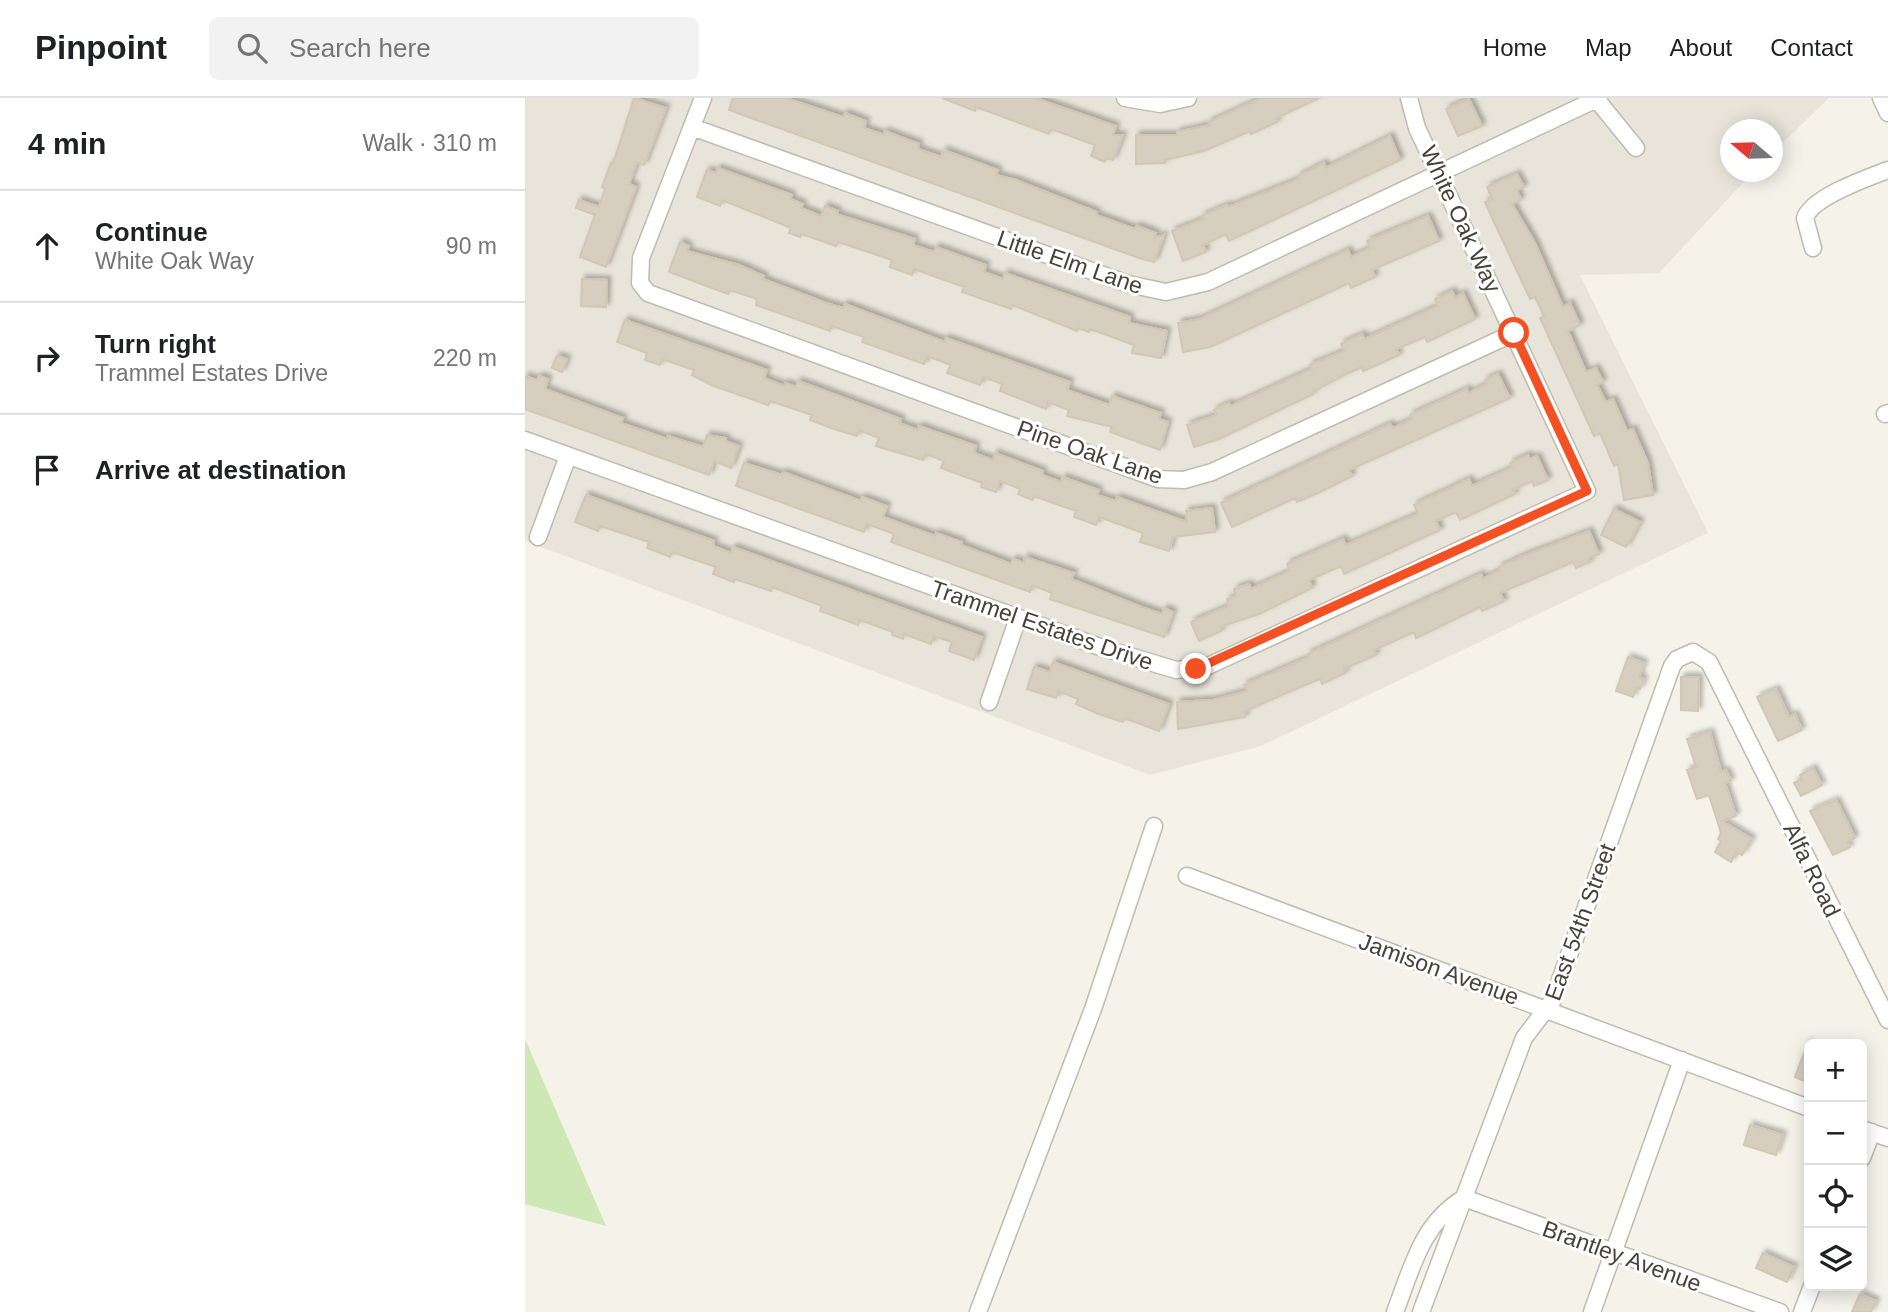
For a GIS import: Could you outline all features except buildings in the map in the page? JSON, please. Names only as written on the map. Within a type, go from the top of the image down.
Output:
[{"type":"street","points":[[692,127],[703,98]]},
{"type":"street","points":[[1125,98],[1160,104],[1188,98]]},
{"type":"street","name":"White Oak Way","points":[[1409,98],[1417,128],[1441,174],[1587,491]]},
{"type":"street","points":[[1881,98],[1888,113]]},
{"type":"street","points":[[1598,99],[1636,148]]},
{"type":"street","name":"Little Elm Lane","points":[[692,127],[1155,291],[1181,290],[1208,282],[1598,99]]},
{"type":"street","name":"Pine Oak Lane","points":[[692,127],[638,271],[640,283],[657,299],[1147,476],[1170,480],[1212,472],[1514,333]]},
{"type":"street","points":[[1813,248],[1805,218],[1810,208],[1860,181],[1888,170]]},
{"type":"street","name":"Trammel Estates Drive","points":[[525,440],[1018,618],[1165,668],[1186,670],[1206,667],[1587,491]]},
{"type":"street","points":[[538,537],[568,456]]},
{"type":"street","points":[[989,702],[1018,618]]},
{"type":"street","name":"East 54th Street","points":[[1421,1312],[1524,1038],[1548,1010],[1677,659],[1693,652],[1709,662],[1738,719]]},
{"type":"street","name":"Alfa Road","points":[[1738,719],[1888,1020]]},
{"type":"street","points":[[978,1312],[1093,1009],[1154,826]]},
{"type":"street","name":"Jamison Avenue","points":[[1187,876],[1804,1106]]},
{"type":"street","points":[[1592,1312],[1682,1060]]},
{"type":"street","points":[[1867,1130],[1888,1138]]},
{"type":"street","points":[[1395,1312],[1424,1235],[1437,1218],[1464,1198]]},
{"type":"street","name":"Brantley Avenue","points":[[1464,1198],[1780,1312]]},
{"type":"street","points":[[1801,1312],[1810,1291]]},
{"type":"shaded area","points":[[525,98],[1829,98],[1783,142],[1783,119],[1720,119],[1720,182],[1744,182],[1659,273],[1580,275],[1708,533],[1261,746],[1150,775],[525,541]]},
{"type":"green space","points":[[525,1039],[606,1226],[525,1204]]},
{"type":"route","points":[[1196,669],[1206,667],[1587,491],[1514,333]]}]
